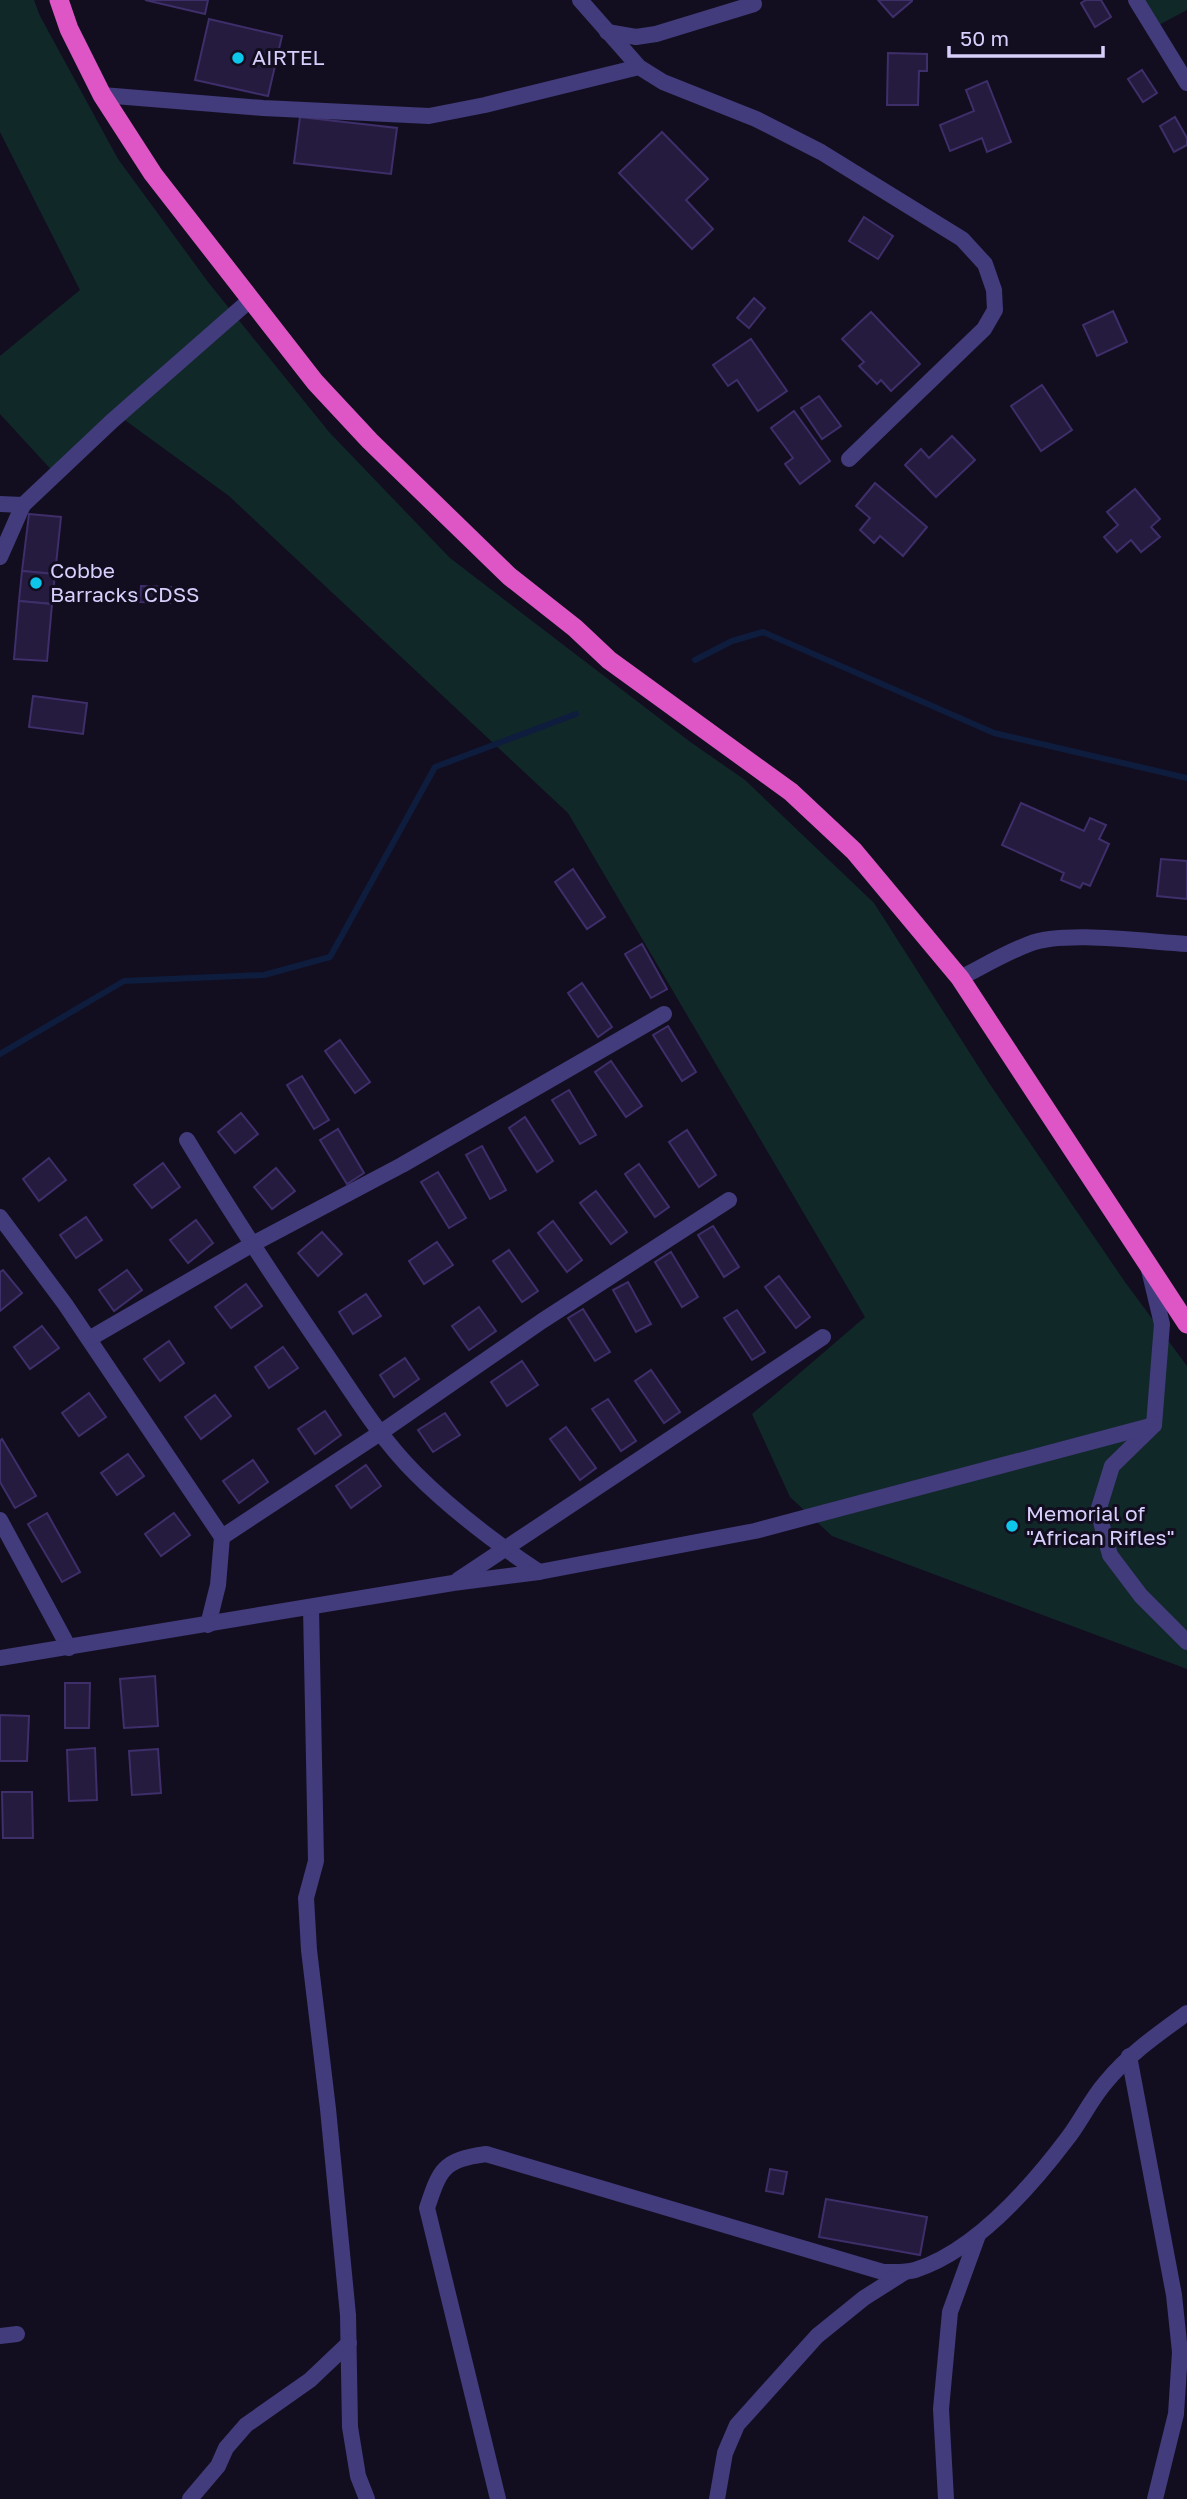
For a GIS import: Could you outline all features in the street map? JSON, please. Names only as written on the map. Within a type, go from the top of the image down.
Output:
[{"type":"highway","points":[[60,0],[69,29],[102,95],[153,174],[315,382],[370,441],[509,576],[575,628],[609,660],[791,792],[854,851],[960,978],[1187,1324]]},
{"type":"street","points":[[580,0],[636,63],[663,82],[756,119],[821,152],[939,223],[962,239],[985,264],[994,290],[995,310],[984,329],[849,459]]},
{"type":"street","points":[[1136,0],[1187,83]]},
{"type":"street","points":[[607,32],[636,37],[648,35],[754,4]]},
{"type":"street","points":[[636,63],[648,35]]},
{"type":"street","points":[[102,95],[262,108],[429,116],[485,105],[636,63]]},
{"type":"street","points":[[0,557],[23,505],[250,300]]},
{"type":"street","points":[[0,504],[23,505]]},
{"type":"street","points":[[960,978],[1030,943],[1046,940],[1068,938],[1187,944]]},
{"type":"street","points":[[89,1339],[251,1245],[402,1165],[664,1014]]},
{"type":"street","points":[[187,1140],[251,1245],[380,1433],[413,1471],[458,1514],[539,1572]]},
{"type":"street","points":[[222,1537],[380,1433],[542,1321],[729,1200]]},
{"type":"street","points":[[0,1217],[89,1339],[222,1537],[218,1585],[208,1625]]},
{"type":"street","points":[[1148,1268],[1162,1324],[1154,1425],[1112,1466],[1098,1511],[1110,1555],[1142,1596],[1187,1642]]},
{"type":"street","points":[[453,1583],[823,1337]]},
{"type":"street","points":[[0,1658],[453,1583],[539,1572],[755,1531],[1154,1425]]},
{"type":"street","points":[[0,1520],[69,1648]]},
{"type":"street","points":[[311,1608],[316,1861],[306,1898],[309,1950],[348,2315],[350,2427],[358,2476],[367,2499]]},
{"type":"street","points":[[717,2499],[725,2453],[737,2426],[817,2336],[864,2298],[905,2272],[941,2258],[978,2235],[1023,2191],[1067,2139],[1105,2082],[1129,2056],[1187,2012]]},
{"type":"street","points":[[1129,2056],[1174,2295],[1180,2352],[1176,2414],[1155,2499]]},
{"type":"street","points":[[498,2499],[428,2208],[445,2166],[464,2157],[486,2154],[883,2272],[905,2272]]},
{"type":"street","points":[[946,2499],[941,2409],[950,2312],[978,2235]]},
{"type":"street","points":[[190,2499],[218,2466],[226,2448],[246,2425],[310,2379],[349,2343]]},
{"type":"green space","points":[[0,0],[34,0],[40,16],[118,159],[208,282],[329,432],[450,558],[689,741],[745,780],[874,903],[987,1080],[1125,1282],[1187,1366],[1187,1669],[832,1536],[790,1497],[752,1414],[865,1317],[568,813],[229,496],[122,418],[57,476],[0,414],[0,356],[80,290],[0,132]]},
{"type":"green space","points":[[1136,0],[1187,0],[1187,10],[1153,28]]},
{"type":"building","points":[[145,0],[208,0],[205,14]]},
{"type":"building","points":[[878,0],[912,0],[912,1],[893,17]]},
{"type":"building","points":[[1086,0],[1101,0],[1111,17],[1095,27],[1081,3]]},
{"type":"building","name":"AIRTEL","points":[[209,19],[282,36],[268,96],[195,80]]},
{"type":"building","points":[[888,53],[927,54],[927,71],[919,71],[918,105],[887,105]]},
{"type":"building","points":[[1142,70],[1157,93],[1143,102],[1128,79]]},
{"type":"building","points":[[987,81],[1011,142],[987,152],[982,138],[950,151],[940,125],[974,111],[966,90]]},
{"type":"building","points":[[300,117],[397,128],[391,174],[294,163]]},
{"type":"building","points":[[1175,117],[1187,138],[1187,145],[1174,152],[1160,126]]},
{"type":"building","points":[[662,132],[708,179],[686,200],[713,229],[692,249],[619,173]]},
{"type":"building","points":[[864,217],[893,236],[878,259],[849,241]]},
{"type":"building","points":[[754,298],[765,308],[749,328],[737,318]]},
{"type":"building","points":[[1113,311],[1127,342],[1097,356],[1083,325]]},
{"type":"building","points":[[871,312],[920,364],[891,391],[881,380],[877,384],[859,366],[864,362],[842,339]]},
{"type":"building","points":[[751,339],[787,391],[758,411],[737,380],[728,386],[713,365]]},
{"type":"building","points":[[1042,385],[1072,430],[1041,451],[1011,406]]},
{"type":"building","points":[[819,396],[841,426],[822,439],[801,408]]},
{"type":"building","points":[[794,411],[830,461],[800,484],[785,464],[793,458],[771,428]]},
{"type":"building","points":[[952,436],[975,460],[936,497],[905,465],[921,449],[929,458]]},
{"type":"building","points":[[875,483],[927,527],[903,556],[880,536],[874,543],[860,530],[870,518],[856,506]]},
{"type":"building","points":[[1135,489],[1160,519],[1151,527],[1160,537],[1141,552],[1131,540],[1117,552],[1104,537],[1118,525],[1107,512]]},
{"type":"building","points":[[29,514],[61,517],[55,574],[22,571]]},
{"type":"building","points":[[22,571],[55,574],[52,604],[19,601]]},
{"type":"building","points":[[141,586],[171,587],[170,603],[140,602]]},
{"type":"building","points":[[19,601],[52,604],[47,661],[14,659]]},
{"type":"building","points":[[33,696],[87,703],[83,734],[29,727]]},
{"type":"building","points":[[1021,803],[1084,831],[1090,818],[1106,825],[1099,839],[1109,844],[1090,886],[1083,883],[1080,888],[1061,880],[1064,873],[1002,845]]},
{"type":"building","points":[[1161,859],[1187,861],[1187,899],[1157,896]]},
{"type":"building","points":[[573,869],[605,917],[587,929],[555,882]]},
{"type":"building","points":[[642,944],[667,989],[651,998],[625,954]]},
{"type":"building","points":[[582,983],[612,1027],[598,1037],[568,993]]},
{"type":"building","points":[[668,1026],[696,1072],[682,1081],[653,1035]]},
{"type":"building","points":[[340,1040],[370,1082],[355,1093],[325,1051]]},
{"type":"building","points":[[611,1061],[642,1106],[626,1117],[595,1072]]},
{"type":"building","points":[[302,1076],[329,1120],[314,1129],[287,1085]]},
{"type":"building","points":[[569,1090],[596,1135],[580,1144],[552,1100]]},
{"type":"building","points":[[241,1113],[258,1134],[235,1153],[218,1132]]},
{"type":"building","points":[[525,1117],[553,1161],[537,1172],[509,1128]]},
{"type":"building","points":[[338,1129],[364,1173],[347,1184],[320,1140]]},
{"type":"building","points":[[687,1130],[716,1175],[699,1187],[669,1142]]},
{"type":"building","points":[[482,1146],[506,1190],[490,1199],[466,1155]]},
{"type":"building","points":[[49,1158],[66,1180],[39,1201],[23,1179]]},
{"type":"building","points":[[163,1163],[180,1187],[152,1208],[134,1185]]},
{"type":"building","points":[[639,1164],[669,1207],[655,1217],[625,1174]]},
{"type":"building","points":[[276,1168],[295,1191],[272,1209],[254,1187]]},
{"type":"building","points":[[438,1172],[466,1218],[449,1228],[421,1182]]},
{"type":"building","points":[[596,1191],[627,1232],[611,1244],[580,1203]]},
{"type":"building","points":[[86,1217],[102,1240],[76,1258],[60,1235]]},
{"type":"building","points":[[196,1220],[213,1243],[188,1263],[170,1240]]},
{"type":"building","points":[[553,1221],[582,1260],[567,1272],[538,1233]]},
{"type":"building","points":[[713,1226],[739,1267],[724,1277],[698,1235]]},
{"type":"building","points":[[322,1232],[342,1254],[318,1276],[298,1253]]},
{"type":"building","points":[[437,1242],[453,1265],[424,1284],[409,1261]]},
{"type":"building","points":[[509,1250],[538,1291],[522,1302],[493,1261]]},
{"type":"building","points":[[671,1252],[698,1297],[682,1307],[655,1262]]},
{"type":"building","points":[[3,1270],[22,1293],[0,1311],[0,1272]]},
{"type":"building","points":[[127,1270],[142,1290],[114,1311],[99,1290]]},
{"type":"building","points":[[779,1276],[810,1317],[796,1328],[765,1287]]},
{"type":"building","points":[[628,1282],[651,1324],[636,1332],[613,1290]]},
{"type":"building","points":[[246,1284],[262,1306],[231,1328],[215,1307]]},
{"type":"building","points":[[366,1294],[381,1316],[353,1334],[339,1312]]},
{"type":"building","points":[[479,1307],[496,1331],[469,1350],[452,1326]]},
{"type":"building","points":[[583,1309],[610,1352],[595,1361],[568,1318]]},
{"type":"building","points":[[737,1310],[765,1352],[752,1360],[724,1318]]},
{"type":"building","points":[[42,1326],[59,1348],[30,1369],[14,1347]]},
{"type":"building","points":[[169,1341],[184,1363],[160,1381],[144,1359]]},
{"type":"building","points":[[283,1347],[298,1368],[269,1388],[255,1367]]},
{"type":"building","points":[[405,1358],[419,1379],[394,1397],[380,1375]]},
{"type":"building","points":[[522,1361],[538,1385],[507,1406],[491,1382]]},
{"type":"building","points":[[651,1370],[680,1412],[664,1423],[635,1381]]},
{"type":"building","points":[[89,1393],[106,1417],[79,1436],[62,1413]]},
{"type":"building","points":[[215,1395],[231,1416],[201,1439],[185,1417]]},
{"type":"building","points":[[608,1399],[636,1441],[621,1451],[592,1409]]},
{"type":"building","points":[[325,1411],[341,1435],[315,1454],[298,1429]]},
{"type":"building","points":[[445,1413],[460,1435],[433,1452],[418,1430]]},
{"type":"building","points":[[566,1427],[596,1468],[580,1480],[550,1439]]},
{"type":"building","points":[[2,1439],[36,1496],[15,1508],[0,1482]]},
{"type":"building","points":[[128,1454],[144,1476],[117,1495],[101,1473]]},
{"type":"building","points":[[253,1460],[268,1482],[239,1503],[223,1481]]},
{"type":"building","points":[[366,1465],[381,1486],[351,1508],[336,1486]]},
{"type":"building","points":[[47,1513],[80,1572],[62,1582],[28,1524]]},
{"type":"building","points":[[174,1513],[190,1535],[161,1556],[145,1534]]},
{"type":"building","points":[[155,1676],[158,1726],[124,1728],[120,1679]]},
{"type":"building","points":[[65,1683],[90,1683],[89,1728],[65,1728]]},
{"type":"building","points":[[0,1715],[29,1716],[27,1761],[0,1761]]},
{"type":"building","points":[[95,1748],[97,1800],[69,1801],[67,1750]]},
{"type":"building","points":[[158,1749],[161,1793],[132,1795],[129,1751]]},
{"type":"building","points":[[2,1792],[32,1792],[33,1838],[3,1838]]},
{"type":"building","points":[[770,2169],[787,2172],[783,2194],[766,2191]]},
{"type":"building","points":[[826,2199],[927,2217],[920,2255],[819,2237]]},
{"type":"waterway","points":[[695,660],[732,641],[763,632],[994,733],[1187,778]]},
{"type":"waterway","points":[[0,1054],[124,981],[264,975],[330,957],[435,767],[576,714]]},
{"type":"place","name":"AIRTEL","points":[[238,58]]},
{"type":"place","name":"Cobbe Barracks CDSS","points":[[36,583]]},
{"type":"place","name":"Memorial of \"African Rifles\"","points":[[1012,1526]]}]
